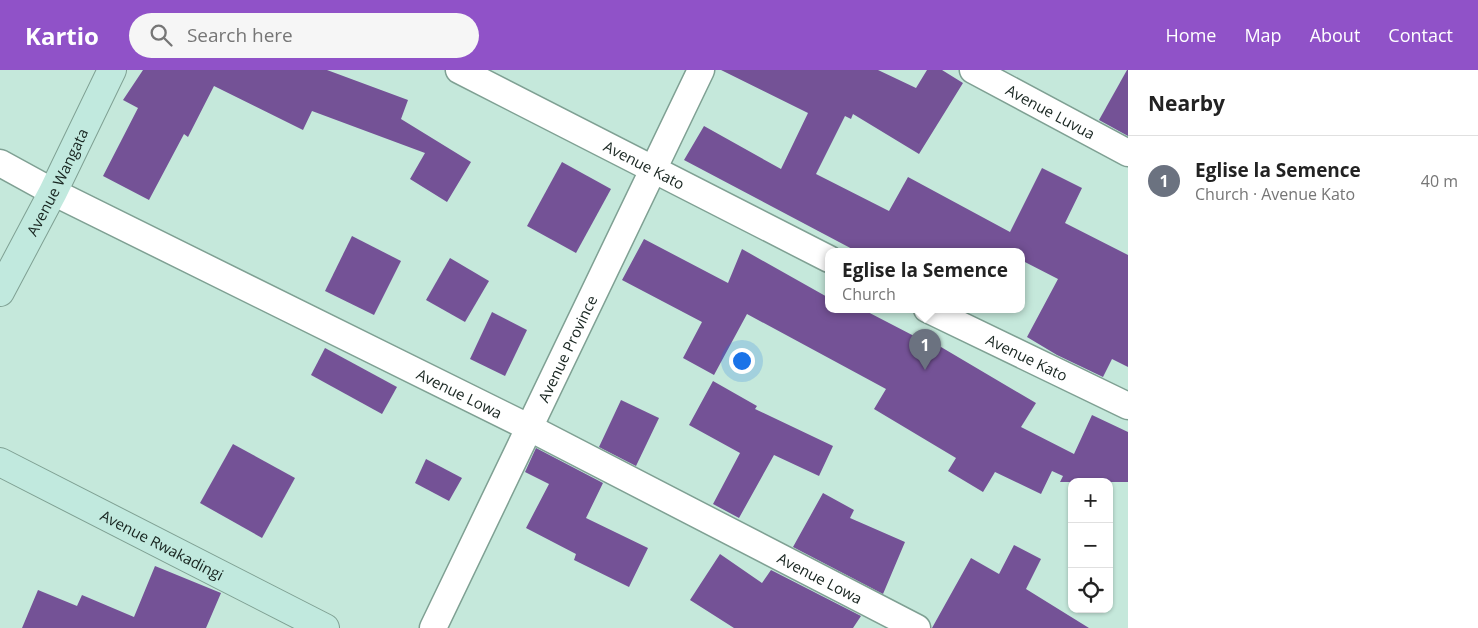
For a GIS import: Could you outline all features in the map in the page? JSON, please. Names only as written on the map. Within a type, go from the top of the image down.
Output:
[{"type":"street","name":"Avenue Wangata","points":[[0,292],[53,192],[112,70]]},
{"type":"street","name":"Avenue Kato","points":[[459,70],[825,257]]},
{"type":"street","name":"Avenue Province","points":[[433,628],[701,70]]},
{"type":"street","name":"Avenue Luvua","points":[[973,70],[1128,153]]},
{"type":"street","name":"Avenue Lowa","points":[[0,163],[53,192],[528,427],[917,628]]},
{"type":"street","name":"Avenue Kato","points":[[935,313],[1128,406]]},
{"type":"street","name":"Avenue Rwakadingi","points":[[0,462],[325,628]]},
{"type":"building","points":[[143,70],[327,70],[408,100],[401,119],[471,162],[447,202],[410,179],[425,153],[312,111],[303,130],[214,86],[188,137],[184,134],[149,200],[103,176],[138,108],[123,100]]},
{"type":"building","points":[[721,70],[878,70],[916,88],[927,70],[942,70],[963,83],[919,154],[853,114],[851,119],[845,116],[816,174],[889,211],[908,177],[1010,232],[1042,168],[1082,188],[1065,223],[1128,255],[1128,367],[1112,359],[1103,377],[1057,355],[1027,337],[1058,279],[1025,262],[1025,248],[850,248],[684,160],[704,126],[781,169],[808,113]]},
{"type":"building","points":[[1128,70],[1128,136],[1099,120]]},
{"type":"building","points":[[562,162],[611,189],[576,253],[527,226]]},
{"type":"building","points":[[352,236],[401,261],[374,315],[325,291]]},
{"type":"building","points":[[644,239],[728,283],[742,249],[825,296],[825,313],[870,313],[916,337],[919,334],[1036,403],[1021,427],[1074,454],[1092,415],[1128,432],[1128,482],[1113,482],[1113,478],[1068,478],[1068,482],[1060,482],[1063,476],[1052,471],[1041,494],[995,472],[983,492],[948,471],[956,458],[874,409],[886,389],[747,314],[714,375],[683,358],[702,322],[622,280]]},
{"type":"building","points":[[450,258],[489,281],[465,322],[426,300]]},
{"type":"building","points":[[492,312],[527,330],[505,376],[470,359]]},
{"type":"building","points":[[325,348],[397,387],[382,414],[311,375]]},
{"type":"building","points":[[713,381],[757,406],[755,409],[833,446],[819,476],[774,455],[739,518],[713,504],[740,453],[689,425]]},
{"type":"building","points":[[621,400],[659,418],[636,466],[599,447]]},
{"type":"building","points":[[233,444],[295,478],[262,538],[200,503]]},
{"type":"building","points":[[536,448],[603,483],[586,518],[648,548],[629,587],[574,560],[576,554],[526,528],[549,484],[525,472]]},
{"type":"building","points":[[426,459],[462,478],[449,501],[415,483]]},
{"type":"building","points":[[823,493],[854,510],[850,518],[905,542],[883,594],[793,547]]},
{"type":"building","points":[[1014,545],[1041,559],[1026,589],[1089,628],[932,628],[971,558],[999,574]]},
{"type":"building","points":[[720,554],[762,583],[771,570],[861,616],[853,628],[734,628],[690,600]]},
{"type":"building","points":[[155,566],[221,593],[206,628],[22,628],[38,590],[77,606],[82,595],[134,617]]},
{"type":"place","name":"Eglise la Semence","points":[[925,370]]}]
